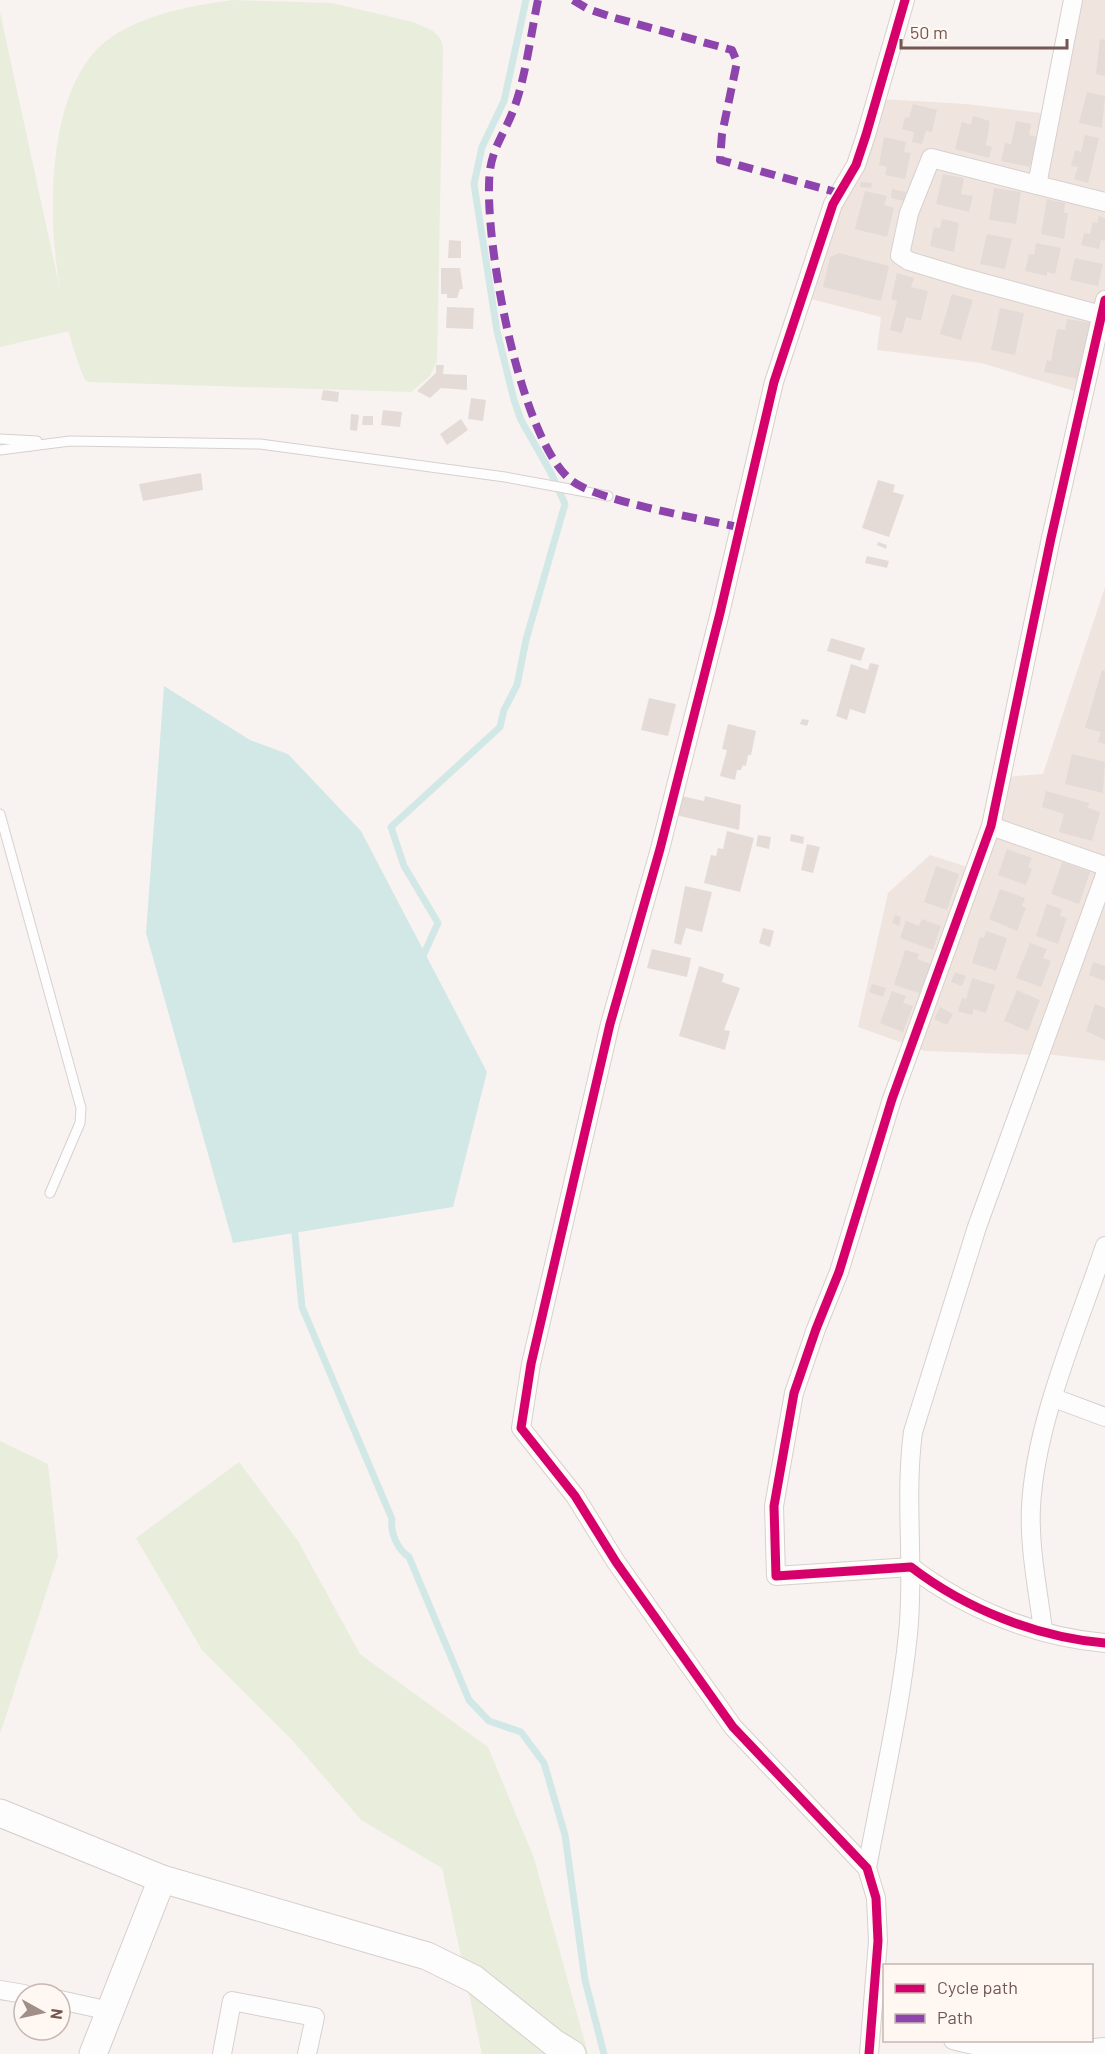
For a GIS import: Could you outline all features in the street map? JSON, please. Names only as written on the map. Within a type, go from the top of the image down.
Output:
[{"type":"street","points":[[867,1868],[733,1727],[616,1562],[575,1496],[521,1428],[531,1364],[608,1035],[660,849],[720,614],[774,382],[832,204],[856,165],[905,0]]},
{"type":"street","points":[[1037,185],[1073,0]]},
{"type":"street","points":[[1105,202],[931,158],[909,213],[900,255],[909,261],[965,278],[1103,307],[991,826],[892,1099],[839,1272],[794,1393],[774,1506],[776,1576],[910,1567],[928,1580],[991,1616],[1073,1640],[1105,1643]]},
{"type":"street","points":[[991,826],[1105,866]]},
{"type":"street","points":[[869,2054],[877,2020],[878,1941],[876,1898],[867,1868],[908,1633],[910,1567],[908,1465],[913,1432],[977,1227],[1105,874]]},
{"type":"street","points":[[1043,1630],[1034,1559],[1031,1507],[1039,1453],[1054,1398],[1105,1246]]},
{"type":"street","points":[[1054,1398],[1105,1417]]},
{"type":"street","points":[[0,1813],[162,1879],[427,1956],[474,1979],[554,2043],[572,2054]]},
{"type":"street","points":[[93,2054],[162,1879]]},
{"type":"street","points":[[222,2054],[232,2001],[315,2017],[308,2054]]},
{"type":"street","points":[[72,2003],[110,2011]]},
{"type":"street","points":[[959,2042],[978,2048],[1048,2053],[1105,2047]]},
{"type":"lane","points":[[0,439],[260,444],[505,477],[608,496]]},
{"type":"lane","points":[[0,450],[69,441]]},
{"type":"lane","points":[[0,814],[81,1108],[80,1122],[50,1193]]},
{"type":"shaded area","points":[[1078,0],[1105,0],[1105,197],[1040,181]]},
{"type":"shaded area","points":[[880,99],[966,104],[1049,114],[1033,190],[1105,207],[1105,291],[1081,393],[981,363],[877,350],[881,317],[803,297]]},
{"type":"shaded area","points":[[1105,587],[1105,862],[994,825],[1004,777],[1043,774]]},
{"type":"shaded area","points":[[164,686],[250,740],[288,754],[361,831],[487,1072],[453,1207],[233,1243],[146,933]]},
{"type":"shaded area","points":[[993,830],[1104,870],[1037,1055],[925,1051],[858,1027],[888,893],[930,855],[980,871]]},
{"type":"shaded area","points":[[1105,887],[1105,1061],[1046,1054]]},
{"type":"green space","points":[[233,0],[332,3],[413,22],[433,31],[440,38],[443,47],[437,361],[430,376],[411,392],[89,382],[85,380],[72,345],[62,304],[53,209],[55,162],[63,117],[77,78],[98,48],[126,28],[180,9]]},
{"type":"green space","points":[[0,12],[69,331],[0,347]]},
{"type":"green space","points":[[0,1441],[48,1464],[58,1556],[0,1734]]},
{"type":"green space","points":[[239,1462],[298,1541],[360,1654],[488,1747],[534,1858],[588,2054],[482,2054],[442,1868],[361,1820],[293,1741],[202,1650],[136,1538]]},
{"type":"building","points":[[1100,39],[1105,40],[1105,76],[1096,74]]},
{"type":"building","points":[[1087,92],[1105,96],[1102,128],[1079,123]]},
{"type":"building","points":[[913,104],[937,110],[932,132],[926,131],[922,144],[912,142],[914,132],[902,129],[905,117],[909,118]]},
{"type":"building","points":[[973,116],[990,121],[986,145],[992,147],[989,158],[955,149],[962,122],[971,125]]},
{"type":"building","points":[[1016,121],[1031,124],[1029,135],[1037,137],[1030,167],[1001,161],[1005,143],[1011,144]]},
{"type":"building","points":[[1085,135],[1099,138],[1088,183],[1074,179],[1078,167],[1071,166],[1075,150],[1081,152]]},
{"type":"building","points":[[884,137],[906,142],[904,152],[911,153],[905,179],[885,175],[887,167],[879,165]]},
{"type":"building","points":[[943,174],[964,178],[961,194],[973,196],[969,212],[936,204]]},
{"type":"building","points":[[861,182],[872,183],[871,188],[860,187]]},
{"type":"building","points":[[994,188],[1021,192],[1016,224],[989,220]]},
{"type":"building","points":[[892,189],[906,192],[904,201],[891,198]]},
{"type":"building","points":[[865,191],[887,196],[884,205],[894,208],[887,237],[855,229]]},
{"type":"building","points":[[1047,199],[1065,203],[1064,213],[1068,213],[1064,239],[1041,234]]},
{"type":"building","points":[[1099,216],[1105,218],[1105,241],[1101,240],[1099,249],[1081,245],[1084,233],[1090,234],[1093,222],[1097,223]]},
{"type":"building","points":[[942,219],[959,223],[954,252],[930,246],[934,227],[940,228]]},
{"type":"building","points":[[987,234],[1012,239],[1005,269],[980,264]]},
{"type":"building","points":[[449,240],[461,241],[461,258],[448,258]]},
{"type":"building","points":[[1036,243],[1061,248],[1055,274],[1047,272],[1047,276],[1025,271],[1029,254],[1034,255]]},
{"type":"building","points":[[839,253],[889,266],[881,301],[823,287],[830,257]]},
{"type":"building","points":[[1075,258],[1103,264],[1098,286],[1070,280]]},
{"type":"building","points":[[441,268],[460,268],[463,289],[460,289],[457,298],[447,298],[447,294],[441,294]]},
{"type":"building","points":[[897,273],[914,278],[911,287],[928,291],[921,321],[906,317],[902,333],[890,330],[897,301],[891,299]]},
{"type":"building","points":[[952,294],[973,300],[961,340],[940,334]]},
{"type":"building","points":[[447,307],[474,308],[473,329],[446,328]]},
{"type":"building","points":[[1000,308],[1024,313],[1015,355],[991,350]]},
{"type":"building","points":[[1067,319],[1091,323],[1080,379],[1044,372],[1047,360],[1051,361],[1057,329],[1065,330]]},
{"type":"building","points":[[436,365],[444,365],[443,374],[467,375],[467,390],[441,388],[430,398],[417,391],[436,373]]},
{"type":"building","points":[[323,390],[339,392],[338,402],[321,400]]},
{"type":"building","points":[[471,398],[486,400],[483,421],[468,419]]},
{"type":"building","points":[[383,410],[402,412],[400,427],[381,425]]},
{"type":"building","points":[[351,414],[359,415],[357,431],[350,430]]},
{"type":"building","points":[[363,416],[373,416],[373,425],[362,425]]},
{"type":"building","points":[[461,419],[468,430],[447,445],[440,434]]},
{"type":"building","points":[[201,473],[203,490],[143,501],[139,484]]},
{"type":"building","points":[[878,480],[895,485],[893,492],[904,495],[889,537],[862,528]]},
{"type":"building","points":[[878,542],[887,545],[886,549],[877,545]]},
{"type":"building","points":[[867,556],[889,561],[887,568],[865,563]]},
{"type":"building","points":[[831,638],[865,648],[861,661],[827,651]]},
{"type":"building","points":[[870,663],[879,665],[865,714],[850,709],[847,720],[836,716],[851,664],[868,670]]},
{"type":"building","points":[[1102,670],[1105,671],[1105,744],[1098,742],[1101,732],[1085,728]]},
{"type":"building","points":[[649,698],[676,704],[668,736],[641,730]]},
{"type":"building","points":[[802,719],[809,720],[807,726],[800,724]]},
{"type":"building","points":[[728,724],[756,731],[751,755],[748,755],[746,766],[743,765],[741,770],[737,770],[735,780],[720,776],[727,750],[722,749]]},
{"type":"building","points":[[1072,754],[1105,762],[1103,793],[1065,784]]},
{"type":"building","points":[[1046,791],[1089,803],[1088,808],[1100,812],[1092,841],[1059,832],[1064,814],[1042,807]]},
{"type":"building","points":[[681,796],[704,801],[705,796],[741,805],[739,830],[676,815]]},
{"type":"building","points":[[727,831],[754,838],[740,892],[704,883],[711,855],[716,856],[718,848],[723,849]]},
{"type":"building","points":[[791,834],[804,837],[803,844],[790,841]]},
{"type":"building","points":[[758,835],[771,837],[769,849],[756,846]]},
{"type":"building","points":[[807,844],[820,847],[813,873],[801,870]]},
{"type":"building","points":[[1007,849],[1032,858],[1028,867],[1032,869],[1026,885],[998,875]]},
{"type":"building","points":[[1062,862],[1090,872],[1079,904],[1051,894]]},
{"type":"building","points":[[936,866],[959,874],[947,910],[924,902]]},
{"type":"building","points":[[685,886],[712,892],[702,932],[686,928],[681,945],[674,943]]},
{"type":"building","points":[[1000,889],[1025,898],[1022,906],[1026,908],[1017,931],[989,919]]},
{"type":"building","points":[[1047,904],[1062,909],[1060,916],[1067,918],[1058,944],[1036,936]]},
{"type":"building","points":[[895,915],[901,917],[899,926],[892,923]]},
{"type":"building","points":[[922,919],[941,926],[933,950],[900,938],[906,921],[919,926]]},
{"type":"building","points":[[763,928],[774,931],[770,947],[759,943]]},
{"type":"building","points":[[986,931],[1007,938],[996,971],[972,963],[980,937],[984,938]]},
{"type":"building","points":[[1030,943],[1047,949],[1043,958],[1051,961],[1041,987],[1016,978]]},
{"type":"building","points":[[652,949],[691,958],[687,977],[647,968]]},
{"type":"building","points":[[905,950],[919,954],[917,959],[931,964],[922,994],[894,985]]},
{"type":"building","points":[[1093,962],[1105,966],[1105,981],[1089,975]]},
{"type":"building","points":[[699,966],[724,974],[722,982],[740,988],[724,1030],[730,1031],[725,1050],[679,1036]]},
{"type":"building","points":[[955,972],[966,976],[962,986],[951,982]]},
{"type":"building","points":[[972,978],[995,985],[986,1013],[974,1009],[972,1015],[958,1011],[962,998],[966,999]]},
{"type":"building","points":[[872,984],[886,988],[883,997],[869,992]]},
{"type":"building","points":[[1017,990],[1040,1000],[1028,1031],[1004,1021]]},
{"type":"building","points":[[892,991],[906,996],[903,1003],[913,1006],[903,1032],[880,1023]]},
{"type":"building","points":[[1095,1004],[1105,1008],[1105,1040],[1086,1031]]},
{"type":"building","points":[[940,1007],[953,1014],[947,1025],[934,1019]]},
{"type":"waterway","points":[[422,958],[438,923],[404,866],[391,827],[500,727],[504,710],[517,685],[526,640],[565,504],[551,473],[521,420],[514,400],[497,331],[474,184],[482,147],[504,101],[526,0]]},
{"type":"waterway","points":[[294,1224],[302,1307],[392,1519],[392,1530],[396,1541],[409,1557],[469,1700],[489,1721],[521,1732],[544,1763],[565,1835],[585,1980],[604,2054]]},
{"type":"marked path","points":[[538,0],[517,99],[496,147],[490,170],[489,200],[492,240],[509,335],[521,382],[536,425],[553,459],[572,481],[585,488],[604,496],[651,509],[738,527]]},
{"type":"marked path","points":[[573,0],[588,9],[615,18],[732,50],[737,62],[722,134],[720,160],[839,193]]},
{"type":"cycle path","points":[[869,2054],[878,1941],[876,1898],[867,1868],[733,1727],[616,1562],[575,1496],[521,1428],[531,1364],[610,1024],[660,849],[720,613],[774,382],[833,204],[856,165],[905,0]]},
{"type":"cycle path","points":[[1105,300],[1051,538],[991,826],[892,1099],[839,1272],[794,1393],[774,1506],[776,1576],[911,1567],[955,1596],[1003,1618],[1053,1634],[1105,1643]]}]
